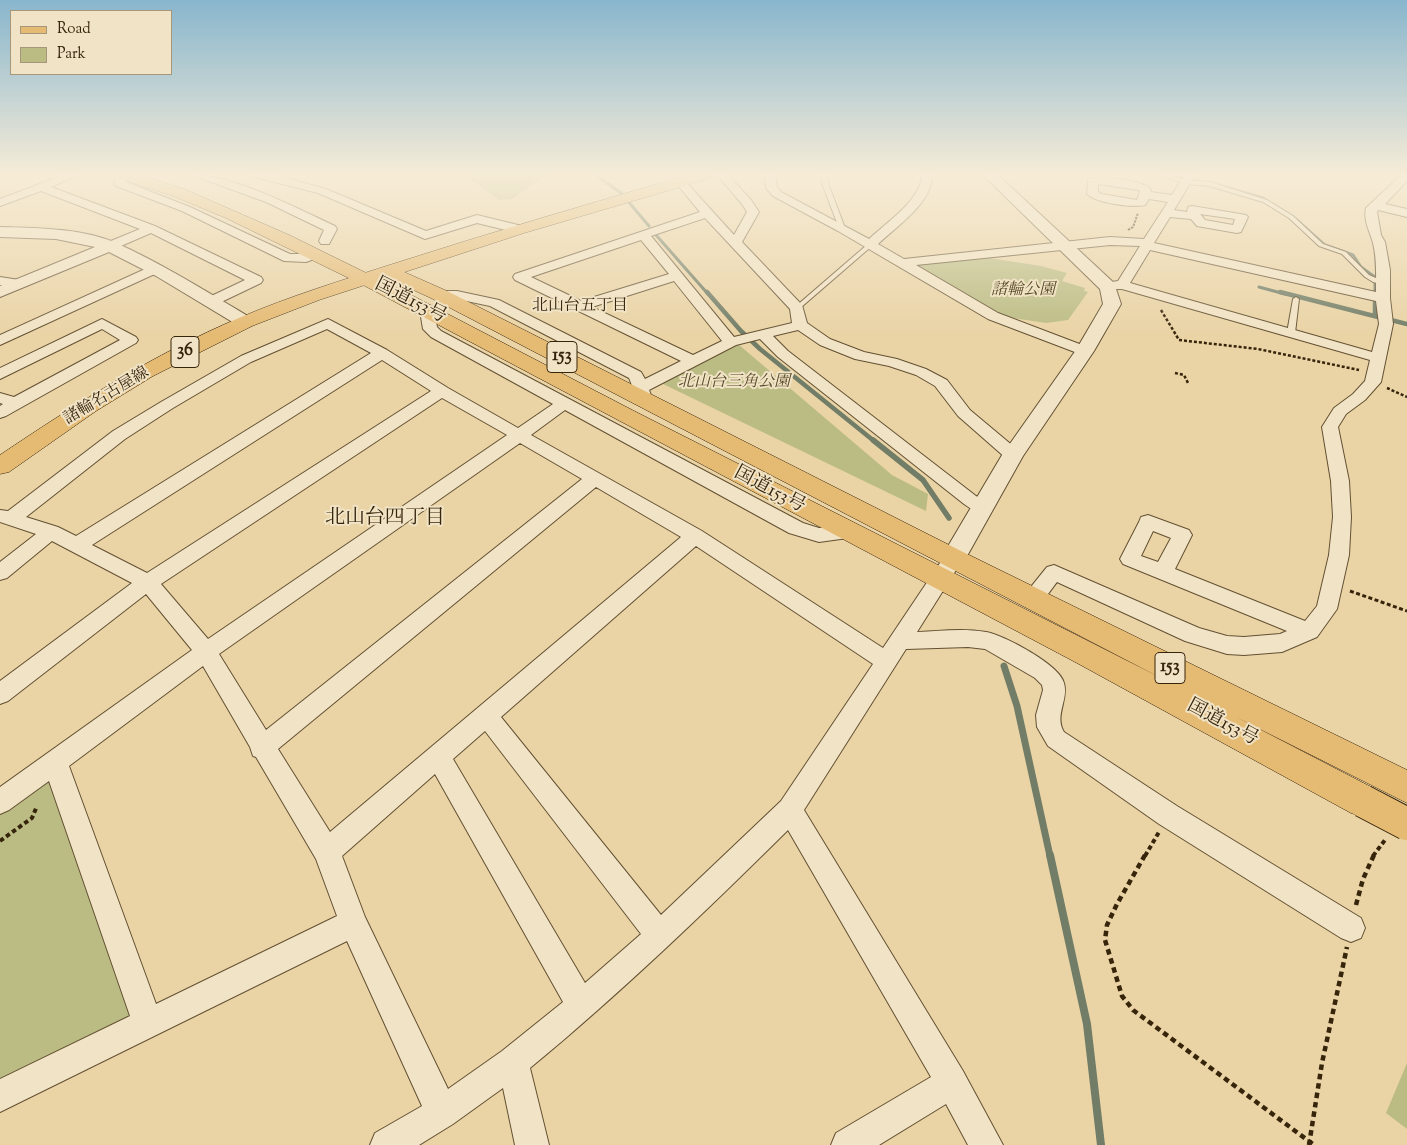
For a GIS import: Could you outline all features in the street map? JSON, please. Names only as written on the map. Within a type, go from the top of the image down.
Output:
[{"type":"main road","name":"国道153号","points":[[270,228],[387,272],[433,303],[848,532],[1032,598],[1397,782]]},
{"type":"main road","name":"国道153号","points":[[290,228],[365,278],[433,303],[644,393],[947,569],[1202,713],[1363,801],[1398,829]]},
{"type":"main road","name":"36","points":[[387,272],[518,229]]},
{"type":"main road","name":"諸輪名古屋線","points":[[0,466],[88,406],[146,372],[245,322],[365,278],[387,272]]},
{"type":"street","points":[[320,248],[330,228]]},
{"type":"street","points":[[410,228],[425,235],[446,228]]},
{"type":"street","points":[[660,228],[520,277],[693,361]]},
{"type":"street","points":[[722,228],[797,308],[800,325],[825,342],[860,356],[892,362],[922,372],[941,383],[964,413],[1013,455]]},
{"type":"street","points":[[736,242],[744,228]]},
{"type":"street","points":[[843,228],[993,316],[1085,351]]},
{"type":"street","points":[[870,245],[888,228]]},
{"type":"street","points":[[1045,228],[1063,246],[1115,286],[1153,294],[1378,358]]},
{"type":"street","points":[[387,1145],[442,1113],[513,1062],[582,1006],[660,936],[790,810],[947,569],[1013,455],[1085,351],[1112,304],[1115,286],[1147,244],[1156,228]]},
{"type":"street","points":[[1032,598],[1054,572],[1193,635],[1213,642],[1244,646],[1265,646],[1282,643],[1309,632],[1327,609],[1339,555],[1342,517],[1340,481],[1330,436],[1330,427],[1340,411],[1359,398],[1374,378],[1386,324],[1379,242],[1375,228]]},
{"type":"street","points":[[0,292],[152,229],[256,280],[210,302]]},
{"type":"street","points":[[0,232],[42,233],[80,238],[110,246],[154,269],[245,322]]},
{"type":"street","points":[[643,234],[677,276],[736,341]]},
{"type":"street","points":[[903,263],[1130,240],[1383,290]]},
{"type":"street","points":[[0,341],[154,269]]},
{"type":"street","points":[[580,306],[677,276]]},
{"type":"street","points":[[0,281],[21,284]]},
{"type":"street","points":[[433,303],[430,329],[436,334],[796,528],[819,534],[848,532]]},
{"type":"street","points":[[0,374],[102,323],[131,340],[8,401],[0,413]]},
{"type":"street","points":[[6,517],[119,436],[246,358],[328,323],[382,353],[442,391],[695,536],[887,662]]},
{"type":"street","points":[[644,393],[693,361],[736,341],[800,325]]},
{"type":"street","points":[[759,334],[970,500],[984,508]]},
{"type":"street","points":[[77,545],[382,353]]},
{"type":"street","points":[[0,694],[148,582],[442,391]]},
{"type":"street","points":[[0,802],[206,652],[564,404]]},
{"type":"street","points":[[262,748],[594,479]]},
{"type":"street","points":[[6,517],[52,532],[148,582],[206,652],[262,748],[327,852],[353,923],[442,1113]]},
{"type":"street","points":[[0,573],[52,532]]},
{"type":"street","points":[[327,852],[695,536]]},
{"type":"street","points":[[1163,573],[1309,632]]},
{"type":"street","points":[[900,641],[968,638],[988,641],[1043,671],[1053,682],[1054,690],[1048,715],[1049,727],[1056,739],[1168,815],[1351,928]]},
{"type":"street","points":[[486,715],[660,936]]},
{"type":"street","points":[[438,756],[582,1006]]},
{"type":"street","points":[[55,762],[148,1023]]},
{"type":"street","points":[[790,810],[952,1082],[986,1145]]},
{"type":"street","points":[[0,1096],[353,923]]},
{"type":"street","points":[[513,1062],[532,1145]]},
{"type":"street","points":[[848,1145],[952,1082]]},
{"type":"lane","points":[[1303,228],[1321,245],[1344,252],[1383,290]]},
{"type":"lane","points":[[797,308],[870,245]]},
{"type":"lane","points":[[1291,333],[1296,299]]},
{"type":"path","points":[[1129,228],[1130,240]]},
{"type":"path","points":[[1153,294],[1152,297],[1179,340],[1258,349],[1374,378],[1407,397]]},
{"type":"path","points":[[1175,374],[1184,375],[1188,383]]},
{"type":"path","points":[[1332,585],[1407,611]]},
{"type":"path","points":[[0,840],[32,818],[37,806]]},
{"type":"path","points":[[1168,815],[1107,925],[1105,940],[1122,996],[1133,1010],[1311,1144],[1322,1063],[1359,892],[1377,848],[1398,829]]},
{"type":"green space","name":"諸輪公園","points":[[983,257],[1041,266],[1067,273],[1062,281],[1085,288],[1084,291],[1088,292],[1068,320],[1046,323],[1006,317],[910,264]]},
{"type":"green space","name":"北山台三角公園","points":[[738,344],[892,475],[928,494],[926,511],[661,383]]},
{"type":"green space","points":[[47,776],[137,1015],[0,1082],[0,812]]},
{"type":"green space","points":[[1407,1063],[1407,1129],[1386,1113]]},
{"type":"waterway","points":[[1306,228],[1325,245],[1353,255],[1361,267],[1375,277],[1375,316]]},
{"type":"waterway","points":[[656,235],[708,294]]},
{"type":"waterway","points":[[1259,287],[1285,294]]},
{"type":"waterway","points":[[707,292],[741,331],[760,349],[874,441]]},
{"type":"waterway","points":[[1280,292],[1378,317]]},
{"type":"waterway","points":[[1387,319],[1407,324]]},
{"type":"waterway","points":[[873,440],[923,480],[949,518]]},
{"type":"waterway","points":[[1004,666],[1017,706],[1050,856]]},
{"type":"waterway","points":[[1050,855],[1087,1024],[1101,1145]]},
{"type":"district","name":"北山台五丁目","points":[[580,307]]},
{"type":"district","name":"北山台四丁目","points":[[385,520]]}]
